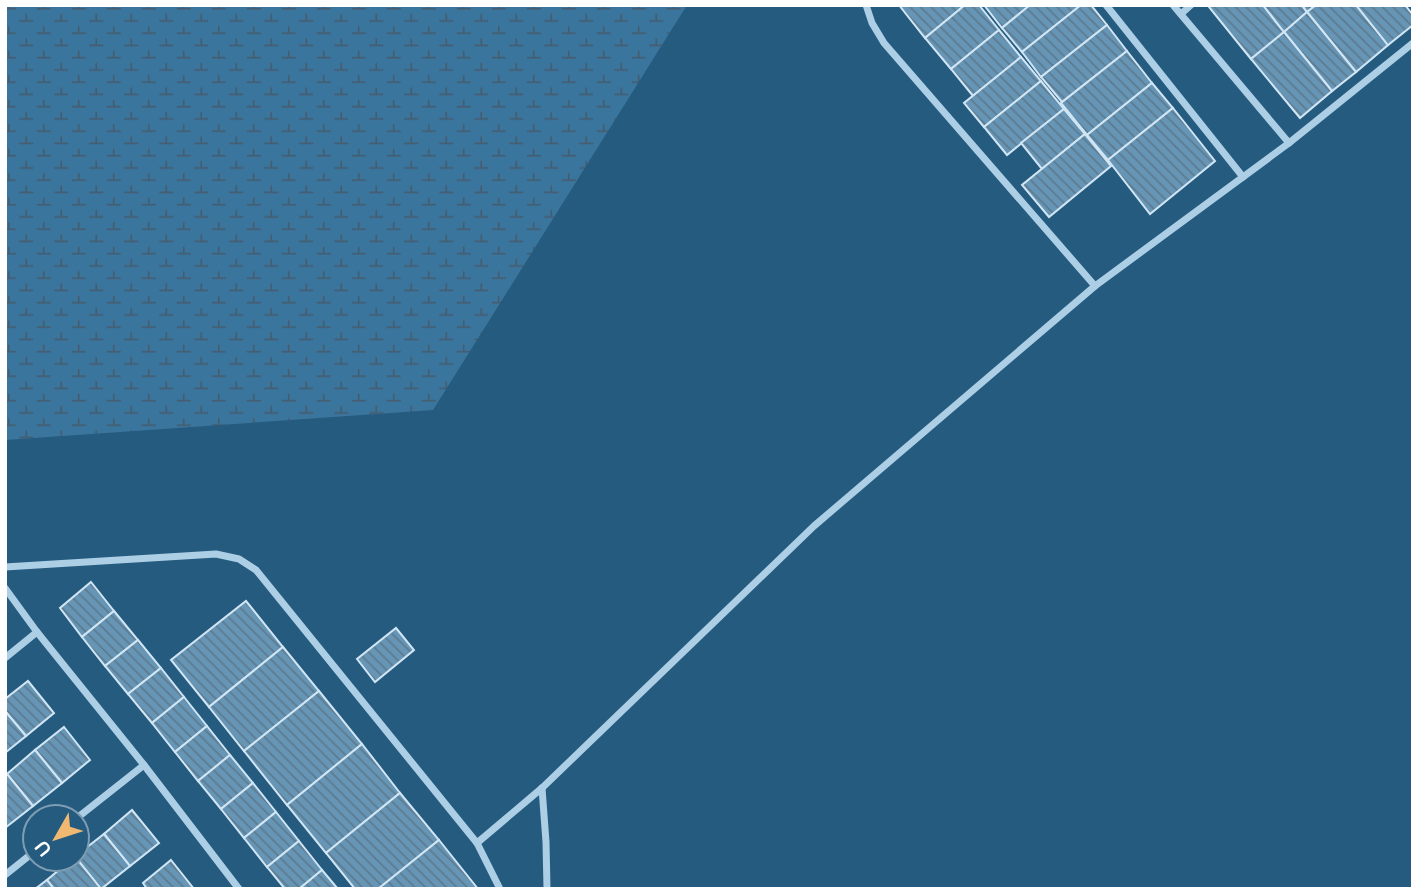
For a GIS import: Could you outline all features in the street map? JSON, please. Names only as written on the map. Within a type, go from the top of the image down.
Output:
[{"type":"street","points":[[866,5],[872,23],[884,43],[1095,286]]},
{"type":"street","points":[[1106,5],[1243,177]]},
{"type":"street","points":[[1173,5],[1289,143]]},
{"type":"street","points":[[1181,14],[1191,5]]},
{"type":"street","points":[[477,844],[542,788],[814,527],[1095,286],[1289,143],[1413,43]]},
{"type":"street","points":[[5,567],[216,554],[239,559],[256,570],[477,844],[500,889]]},
{"type":"street","points":[[5,588],[239,889]]},
{"type":"street","points":[[5,658],[37,632]]},
{"type":"street","points":[[91,807],[144,765]]},
{"type":"street","points":[[542,788],[547,889]]},
{"type":"street","points":[[5,875],[21,862]]},
{"type":"green space","points":[[5,5],[687,5],[433,410],[5,440]]},
{"type":"building","points":[[899,5],[965,5],[925,38]]},
{"type":"building","points":[[965,5],[979,5],[999,30],[951,69],[925,38]]},
{"type":"building","points":[[984,5],[1030,5],[1002,28]]},
{"type":"building","points":[[1030,5],[1081,5],[1022,52],[1002,28]]},
{"type":"building","points":[[1081,5],[1091,5],[1107,25],[1041,77],[1022,52]]},
{"type":"building","points":[[1263,5],[1284,32],[1251,59],[1209,7]]},
{"type":"building","points":[[1263,5],[1302,5],[1307,12],[1284,32]]},
{"type":"building","points":[[1302,5],[1316,5],[1307,12]]},
{"type":"building","points":[[1316,5],[1356,5],[1388,45],[1356,72],[1307,12]]},
{"type":"building","points":[[1356,5],[1405,5],[1413,15],[1413,25],[1388,45]]},
{"type":"building","points":[[1307,12],[1356,72],[1332,91],[1284,32]]},
{"type":"building","points":[[1107,25],[1127,51],[1062,102],[1041,77]]},
{"type":"building","points":[[999,30],[1021,57],[973,96],[951,69]]},
{"type":"building","points":[[1284,32],[1332,91],[1300,118],[1251,59]]},
{"type":"building","points":[[1127,51],[1152,83],[1087,135],[1061,103]]},
{"type":"building","points":[[1021,57],[1041,81],[984,127],[964,103]]},
{"type":"building","points":[[1041,81],[1064,109],[1007,155],[984,127]]},
{"type":"building","points":[[1152,83],[1173,108],[1108,160],[1087,135]]},
{"type":"building","points":[[1173,108],[1215,161],[1150,214],[1108,160]]},
{"type":"building","points":[[1064,109],[1085,134],[1042,169],[1021,143]]},
{"type":"building","points":[[1085,134],[1111,166],[1049,217],[1022,185]]},
{"type":"building","points":[[91,582],[114,611],[82,637],[60,608]]},
{"type":"building","points":[[246,601],[283,647],[209,707],[171,660]]},
{"type":"building","points":[[114,611],[138,640],[105,666],[82,637]]},
{"type":"building","points":[[396,628],[414,650],[375,682],[357,659]]},
{"type":"building","points":[[138,640],[161,668],[128,694],[105,666]]},
{"type":"building","points":[[283,647],[319,691],[244,751],[209,707]]},
{"type":"building","points":[[161,668],[184,697],[152,723],[128,694]]},
{"type":"building","points":[[28,681],[54,713],[26,736],[5,711],[5,699]]},
{"type":"building","points":[[319,691],[362,744],[287,805],[244,751]]},
{"type":"building","points":[[184,697],[207,726],[175,752],[152,723]]},
{"type":"building","points":[[5,711],[26,736],[5,753]]},
{"type":"building","points":[[207,726],[230,755],[198,781],[175,752]]},
{"type":"building","points":[[64,727],[90,760],[62,783],[35,750]]},
{"type":"building","points":[[362,744],[400,793],[326,853],[287,805]]},
{"type":"building","points":[[35,750],[62,783],[37,803],[31,803],[7,774]]},
{"type":"building","points":[[230,755],[253,783],[221,809],[198,781]]},
{"type":"building","points":[[7,774],[31,803],[21,803],[21,815],[5,828]]},
{"type":"building","points":[[253,783],[276,812],[244,838],[221,809]]},
{"type":"building","points":[[400,793],[439,840],[378,889],[355,889],[326,853]]},
{"type":"building","points":[[132,810],[159,843],[130,866],[104,834]]},
{"type":"building","points":[[276,812],[299,841],[267,867],[244,838]]},
{"type":"building","points":[[104,834],[130,866],[101,889],[88,873],[91,873],[91,844]]},
{"type":"building","points":[[439,840],[478,889],[378,889]]},
{"type":"building","points":[[299,841],[322,870],[299,889],[285,889],[267,867]]},
{"type":"building","points":[[171,860],[194,889],[147,889],[143,883]]},
{"type":"building","points":[[322,870],[338,889],[299,889]]},
{"type":"building","points":[[55,873],[88,873],[101,889],[54,889],[47,880]]},
{"type":"building","points":[[47,880],[54,889],[35,889]]}]
